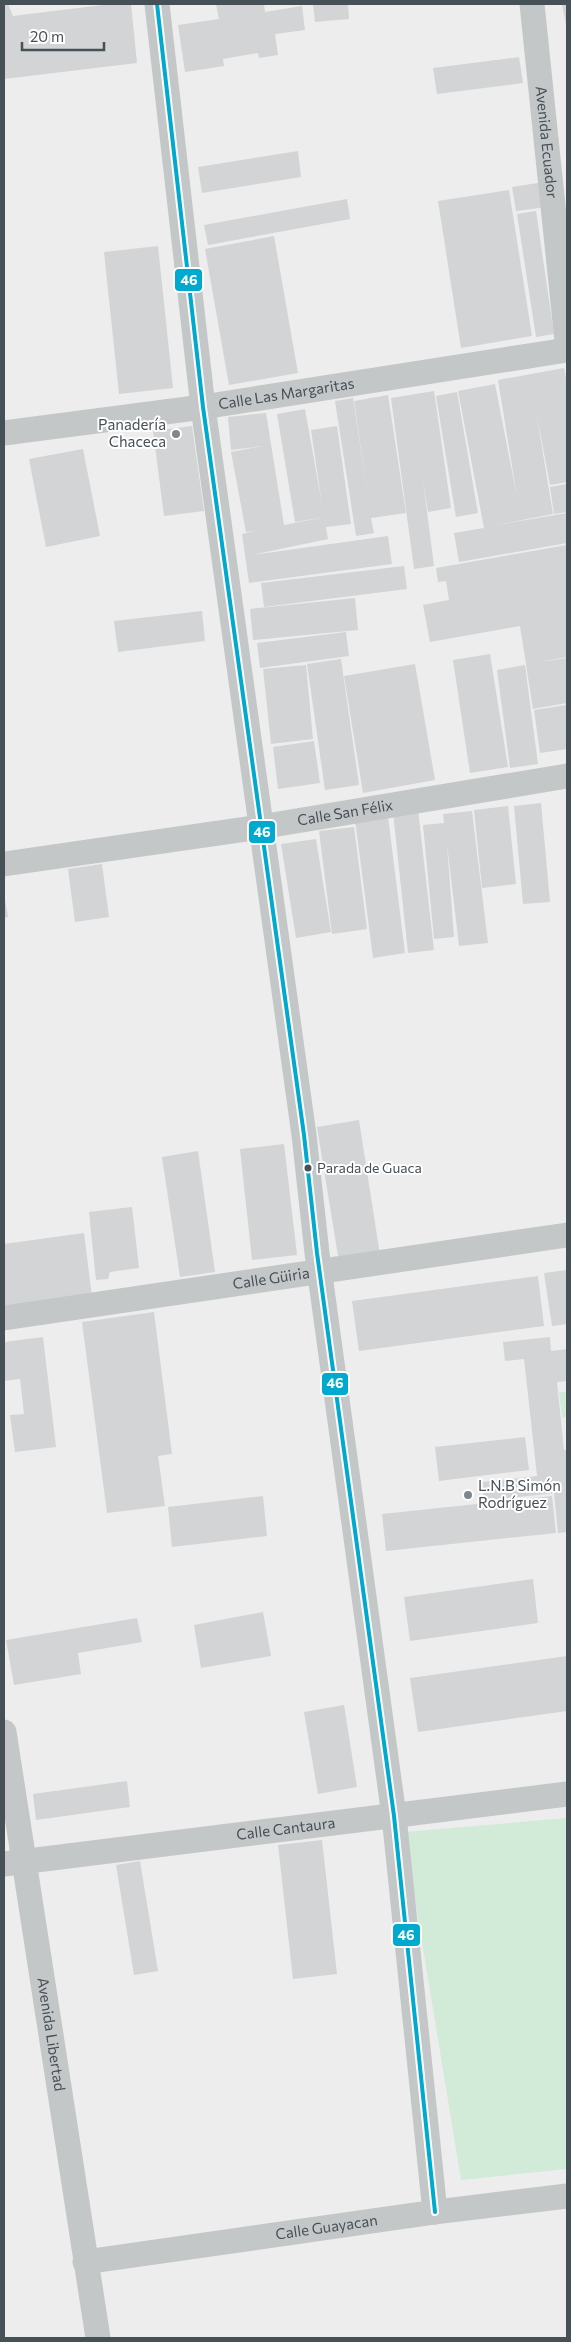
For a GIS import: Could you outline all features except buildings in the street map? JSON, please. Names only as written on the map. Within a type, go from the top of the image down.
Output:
[{"type":"street","points":[[157,4],[203,407],[394,1816],[435,2212]]},
{"type":"street","name":"Avenida Ecuador","points":[[532,4],[567,341]]},
{"type":"street","name":"Calle Las Margaritas","points":[[4,433],[203,407],[567,350]]},
{"type":"street","name":"Calle San Félix","points":[[4,864],[260,826],[567,776]]},
{"type":"street","name":"Calle Güiria","points":[[4,1318],[567,1235]]},
{"type":"street","name":"Avenida Libertad","points":[[4,1732],[14,1862],[98,2338]]},
{"type":"street","name":"Calle Cantaura","points":[[14,1862],[567,1794]]},
{"type":"street","name":"Calle Guayacan","points":[[85,2262],[435,2212],[567,2196]]},
{"type":"green space","points":[[559,1392],[567,1392],[567,1417],[562,1418]]},
{"type":"green space","points":[[567,1818],[567,2169],[461,2180],[404,1832]]},
{"type":"transit line","name":"46","points":[[157,4],[203,407],[304,1135],[317,1253],[394,1816],[435,2212]]},
{"type":"place","name":"Panadería Chaceca","points":[[176,434]]},
{"type":"place","name":"Parada de Guaca","points":[[308,1168]]},
{"type":"place","name":"L.N.B Simón Rodríguez","points":[[468,1495]]}]
